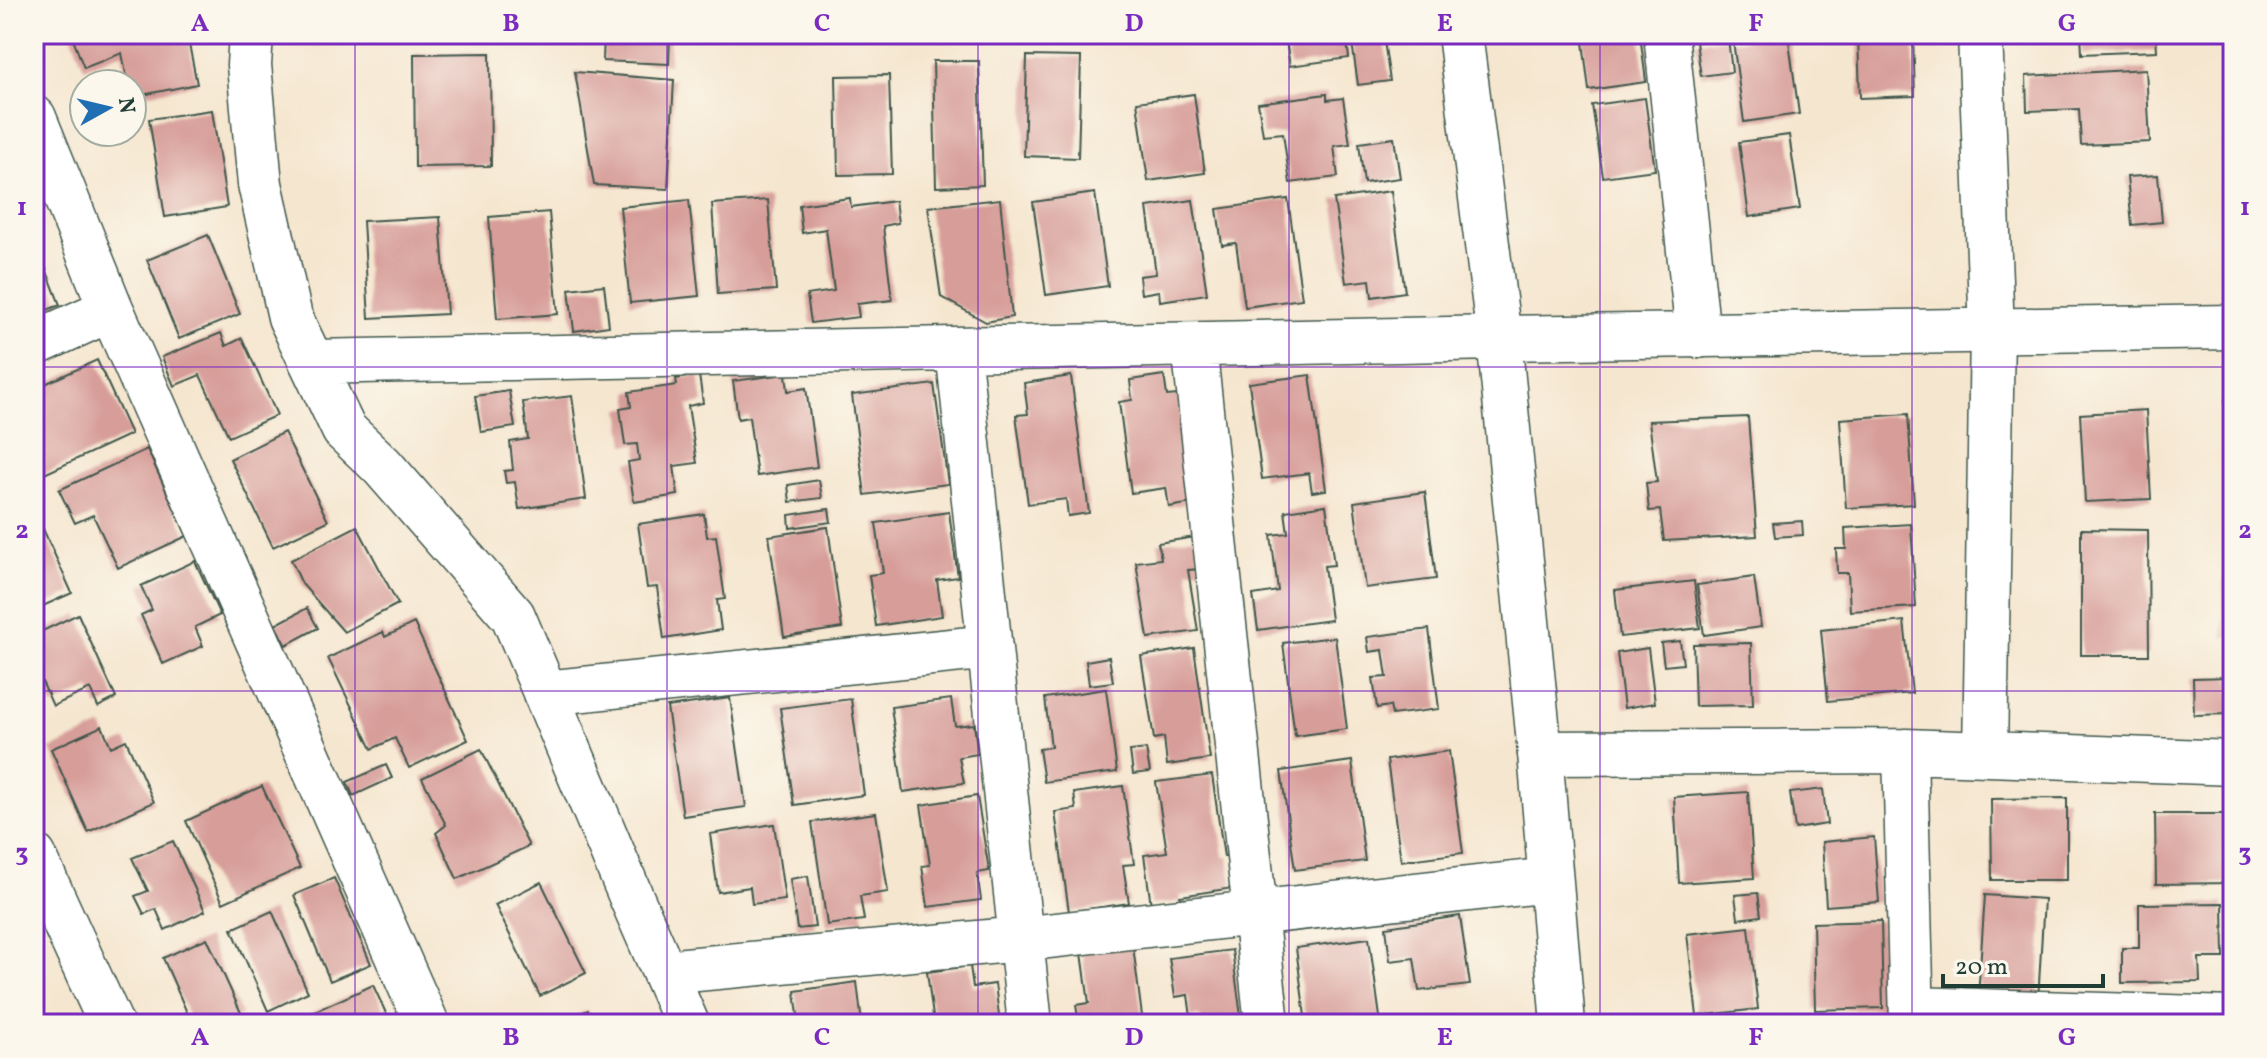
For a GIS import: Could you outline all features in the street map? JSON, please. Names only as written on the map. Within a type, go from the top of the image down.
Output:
[{"type":"street","points":[[251,34],[249,65],[260,184],[290,317],[344,430],[382,466],[513,616],[687,1024]]},
{"type":"street","points":[[1460,34],[1499,338],[1563,1024]]},
{"type":"street","points":[[1666,34],[1698,336]]},
{"type":"street","points":[[1980,34],[1992,331],[1985,754]]},
{"type":"street","points":[[34,118],[111,309],[427,1024]]},
{"type":"street","points":[[34,344],[111,309]]},
{"type":"street","points":[[312,362],[2233,327]]},
{"type":"street","points":[[1194,345],[1267,1024]]},
{"type":"street","points":[[958,350],[1030,1024]]},
{"type":"street","points":[[545,693],[990,647]]},
{"type":"street","points":[[1540,753],[1905,751],[2233,763]]},
{"type":"street","points":[[1905,751],[1912,1017],[2233,1019]]},
{"type":"street","points":[[34,856],[111,1024]]},
{"type":"street","points":[[664,972],[1021,939],[1550,880]]},
{"type":"building","points":[[71,34],[187,34],[197,84],[148,94],[148,68],[125,68],[122,53],[84,68]]},
{"type":"building","points":[[604,34],[670,34],[669,64],[603,61]]},
{"type":"building","points":[[1102,34],[1154,34],[1153,42],[1102,40]]},
{"type":"building","points":[[1285,34],[1346,34],[1349,58],[1290,66]]},
{"type":"building","points":[[1383,34],[1390,81],[1358,85],[1351,35]]},
{"type":"building","points":[[1582,34],[1640,34],[1646,82],[1589,90]]},
{"type":"building","points":[[1788,34],[1799,114],[1744,122],[1733,41]]},
{"type":"building","points":[[1858,34],[1913,34],[1915,96],[1860,98]]},
{"type":"building","points":[[2081,34],[2156,34],[2157,51],[2082,54]]},
{"type":"building","points":[[1728,38],[1732,72],[1701,76],[1696,42]]},
{"type":"building","points":[[490,53],[491,166],[415,167],[414,54]]},
{"type":"building","points":[[1027,56],[1081,57],[1078,158],[1024,156]]},
{"type":"building","points":[[933,61],[979,61],[983,185],[936,187]]},
{"type":"building","points":[[2146,69],[2150,142],[2081,145],[2079,109],[2027,111],[2026,76]]},
{"type":"building","points":[[575,72],[674,80],[668,189],[594,185]]},
{"type":"building","points":[[889,75],[892,174],[838,175],[836,76]]},
{"type":"building","points":[[1194,94],[1205,173],[1148,181],[1137,102]]},
{"type":"building","points":[[1327,94],[1327,100],[1343,98],[1350,144],[1334,146],[1338,177],[1290,183],[1283,133],[1263,135],[1258,103]]},
{"type":"building","points":[[1645,98],[1655,170],[1603,177],[1592,105]]},
{"type":"building","points":[[212,110],[227,207],[165,217],[149,119]]},
{"type":"building","points":[[1789,135],[1800,209],[1749,217],[1739,142]]},
{"type":"building","points":[[1394,138],[1400,178],[1364,183],[1359,143]]},
{"type":"building","points":[[2158,175],[2162,222],[2132,225],[2127,177]]},
{"type":"building","points":[[1391,191],[1405,292],[1372,297],[1370,280],[1346,283],[1334,199]]},
{"type":"building","points":[[1095,193],[1108,286],[1046,295],[1033,202]]},
{"type":"building","points":[[850,198],[851,207],[895,201],[898,223],[883,226],[892,300],[857,304],[859,317],[811,323],[807,295],[834,291],[826,229],[802,233],[799,205]]},
{"type":"building","points":[[1000,199],[1012,317],[986,322],[941,297],[928,207]]},
{"type":"building","points":[[1288,199],[1302,299],[1245,307],[1236,243],[1222,245],[1217,209]]},
{"type":"building","points":[[689,200],[699,296],[630,303],[620,207]]},
{"type":"building","points":[[768,200],[776,290],[718,294],[712,204]]},
{"type":"building","points":[[1193,200],[1207,294],[1160,301],[1159,291],[1141,294],[1139,276],[1156,274],[1147,207]]},
{"type":"building","points":[[549,212],[558,314],[497,319],[489,217]]},
{"type":"building","points":[[440,217],[447,314],[369,318],[363,221]]},
{"type":"building","points":[[208,235],[240,314],[179,339],[147,260]]},
{"type":"building","points":[[34,238],[60,305],[34,315]]},
{"type":"building","points":[[604,285],[609,326],[574,331],[569,289]]},
{"type":"building","points":[[221,333],[226,346],[242,338],[277,415],[229,437],[200,375],[174,386],[162,357]]},
{"type":"building","points":[[97,360],[131,434],[38,477],[34,469],[34,389]]},
{"type":"building","points":[[786,374],[788,391],[806,388],[817,467],[757,476],[749,417],[738,419],[733,381]]},
{"type":"building","points":[[699,375],[703,403],[688,406],[697,463],[674,466],[678,495],[634,502],[628,462],[639,460],[637,444],[625,445],[620,409],[631,407],[629,392],[677,385],[676,379]]},
{"type":"building","points":[[1164,375],[1167,396],[1178,395],[1192,503],[1169,507],[1166,488],[1131,493],[1119,402],[1132,400],[1130,380]]},
{"type":"building","points":[[1310,375],[1326,490],[1312,492],[1309,473],[1262,479],[1249,383]]},
{"type":"building","points":[[1071,376],[1089,513],[1068,516],[1066,499],[1028,504],[1016,415],[1028,414],[1024,383]]},
{"type":"building","points":[[934,384],[948,484],[865,495],[852,395]]},
{"type":"building","points":[[509,391],[515,427],[481,432],[475,396]]},
{"type":"building","points":[[572,396],[586,499],[519,509],[515,482],[506,483],[504,471],[513,470],[510,442],[528,439],[523,402]]},
{"type":"building","points":[[2225,399],[2233,399],[2233,488],[2227,488]]},
{"type":"building","points":[[2146,410],[2151,499],[2085,502],[2080,414]]},
{"type":"building","points":[[1908,414],[1914,504],[1846,508],[1840,419]]},
{"type":"building","points":[[1748,417],[1757,536],[1664,541],[1660,510],[1649,511],[1646,483],[1657,482],[1649,421]]},
{"type":"building","points":[[284,432],[328,521],[273,547],[230,459]]},
{"type":"building","points":[[147,449],[187,536],[118,568],[93,515],[75,523],[59,490]]},
{"type":"building","points":[[819,480],[822,498],[790,502],[788,485]]},
{"type":"building","points":[[1425,492],[1436,579],[1365,588],[1354,502]]},
{"type":"building","points":[[1326,505],[1334,565],[1324,566],[1331,620],[1258,630],[1253,595],[1278,591],[1271,535],[1288,533],[1285,511]]},
{"type":"building","points":[[34,509],[72,593],[34,610]]},
{"type":"building","points":[[829,509],[831,522],[790,528],[789,515]]},
{"type":"building","points":[[949,512],[958,577],[937,580],[942,616],[876,626],[869,575],[883,573],[876,523]]},
{"type":"building","points":[[704,514],[707,537],[716,536],[725,599],[717,600],[721,630],[664,639],[657,587],[647,588],[638,524]]},
{"type":"building","points":[[1802,521],[1803,535],[1775,537],[1773,523]]},
{"type":"building","points":[[1911,524],[1916,607],[1850,611],[1848,573],[1837,573],[1836,549],[1846,549],[1845,528]]},
{"type":"building","points":[[357,526],[398,604],[344,632],[302,584],[291,560]]},
{"type":"building","points":[[828,527],[842,628],[784,637],[769,536]]},
{"type":"building","points":[[2081,529],[2148,530],[2149,655],[2081,655]]},
{"type":"building","points":[[1195,537],[1200,569],[1188,570],[1198,631],[1148,638],[1136,562],[1161,559],[1158,543]]},
{"type":"building","points":[[195,561],[220,615],[195,627],[203,646],[163,664],[141,615],[152,610],[141,586]]},
{"type":"building","points":[[1754,577],[1761,627],[1704,635],[1697,585]]},
{"type":"building","points":[[2223,577],[2233,577],[2233,637],[2223,637]]},
{"type":"building","points":[[1694,581],[1700,628],[1620,637],[1615,590]]},
{"type":"building","points":[[307,608],[318,628],[286,645],[275,625]]},
{"type":"building","points":[[78,614],[116,698],[98,707],[90,689],[53,706],[34,664],[34,635]]},
{"type":"building","points":[[1904,621],[1912,693],[1828,701],[1821,630]]},
{"type":"building","points":[[414,623],[468,740],[409,768],[395,738],[372,749],[328,658],[383,632],[385,637]]},
{"type":"building","points":[[1429,629],[1439,709],[1392,715],[1390,706],[1377,708],[1373,678],[1387,677],[1383,650],[1369,652],[1367,637]]},
{"type":"building","points":[[1335,637],[1347,729],[1295,736],[1283,643]]},
{"type":"building","points":[[1680,641],[1683,664],[1664,666],[1661,643]]},
{"type":"building","points":[[1751,643],[1753,705],[1695,706],[1693,644]]},
{"type":"building","points":[[1194,648],[1210,759],[1167,765],[1164,737],[1154,739],[1141,656]]},
{"type":"building","points":[[1648,648],[1655,703],[1624,708],[1617,653]]},
{"type":"building","points":[[1109,657],[1113,682],[1089,685],[1086,661]]},
{"type":"building","points":[[2230,677],[2230,714],[2194,715],[2193,678]]},
{"type":"building","points":[[1106,689],[1117,772],[1044,782],[1039,749],[1051,747],[1045,698]]},
{"type":"building","points":[[730,698],[746,807],[683,816],[667,707]]},
{"type":"building","points":[[851,699],[864,795],[794,805],[780,708]]},
{"type":"building","points":[[951,699],[955,726],[974,724],[978,754],[959,757],[964,783],[903,792],[891,707]]},
{"type":"building","points":[[102,726],[111,747],[126,740],[154,802],[88,832],[51,749]]},
{"type":"building","points":[[481,749],[529,846],[457,879],[436,833],[446,825],[422,778]]},
{"type":"building","points":[[1146,749],[1150,772],[1133,774],[1130,751]]},
{"type":"building","points":[[1449,751],[1463,853],[1401,861],[1387,760]]},
{"type":"building","points":[[1352,761],[1365,861],[1295,870],[1281,771]]},
{"type":"building","points":[[386,765],[392,778],[353,796],[347,782]]},
{"type":"building","points":[[1212,775],[1224,857],[1228,857],[1233,888],[1180,896],[1181,901],[1151,905],[1144,855],[1167,852],[1156,782]]},
{"type":"building","points":[[262,786],[300,868],[223,903],[186,821]]},
{"type":"building","points":[[1123,786],[1134,864],[1123,865],[1129,903],[1069,912],[1055,812],[1076,809],[1074,793]]},
{"type":"building","points":[[1823,789],[1827,824],[1795,829],[1790,793]]},
{"type":"building","points":[[1748,792],[1754,878],[1679,883],[1674,797]]},
{"type":"building","points":[[977,796],[989,871],[977,873],[981,900],[928,907],[922,866],[930,865],[921,805]]},
{"type":"building","points":[[2067,798],[2067,880],[1992,880],[1991,799]]},
{"type":"building","points":[[876,813],[888,892],[860,896],[864,920],[827,925],[812,822]]},
{"type":"building","points":[[2155,814],[2230,814],[2231,883],[2156,884]]},
{"type":"building","points":[[774,824],[785,900],[752,904],[750,887],[718,892],[710,834]]},
{"type":"building","points":[[1874,837],[1879,902],[1826,906],[1822,842]]},
{"type":"building","points":[[173,841],[205,911],[165,930],[156,909],[144,914],[135,896],[148,891],[132,858]]},
{"type":"building","points":[[808,876],[815,927],[797,929],[790,879]]},
{"type":"building","points":[[334,878],[371,964],[330,981],[294,895]]},
{"type":"building","points":[[541,882],[586,973],[540,996],[495,905]]},
{"type":"building","points":[[1758,893],[1761,916],[1738,919],[1735,895]]},
{"type":"building","points":[[1985,895],[2044,899],[2038,1001],[1978,997]]},
{"type":"building","points":[[2223,903],[2224,958],[2199,958],[2200,982],[2122,983],[2122,948],[2139,948],[2139,904]]},
{"type":"building","points":[[272,911],[308,992],[268,1011],[232,929]]},
{"type":"building","points":[[1460,916],[1470,985],[1419,991],[1414,958],[1390,961],[1386,927]]},
{"type":"building","points":[[1881,921],[1883,1008],[1815,1010],[1813,923]]},
{"type":"building","points":[[1749,927],[1758,1009],[1697,1016],[1687,934]]},
{"type":"building","points":[[207,938],[242,1015],[223,1024],[192,1024],[163,958]]},
{"type":"building","points":[[1369,938],[1381,1024],[1306,1024],[1296,948]]},
{"type":"building","points":[[1133,946],[1143,1024],[1079,1024],[1076,1005],[1089,1003],[1082,953]]},
{"type":"building","points":[[1232,950],[1242,1024],[1201,1024],[1200,1016],[1191,1017],[1188,995],[1175,997],[1169,958]]},
{"type":"building","points":[[34,958],[42,976],[34,979]]},
{"type":"building","points":[[970,966],[973,987],[995,984],[1000,1024],[934,1024],[927,972]]},
{"type":"building","points":[[857,982],[862,1024],[799,1024],[795,991]]},
{"type":"building","points":[[373,985],[391,1024],[318,1024],[313,1012]]},
{"type":"building","points":[[588,1010],[594,1024],[556,1024]]}]
